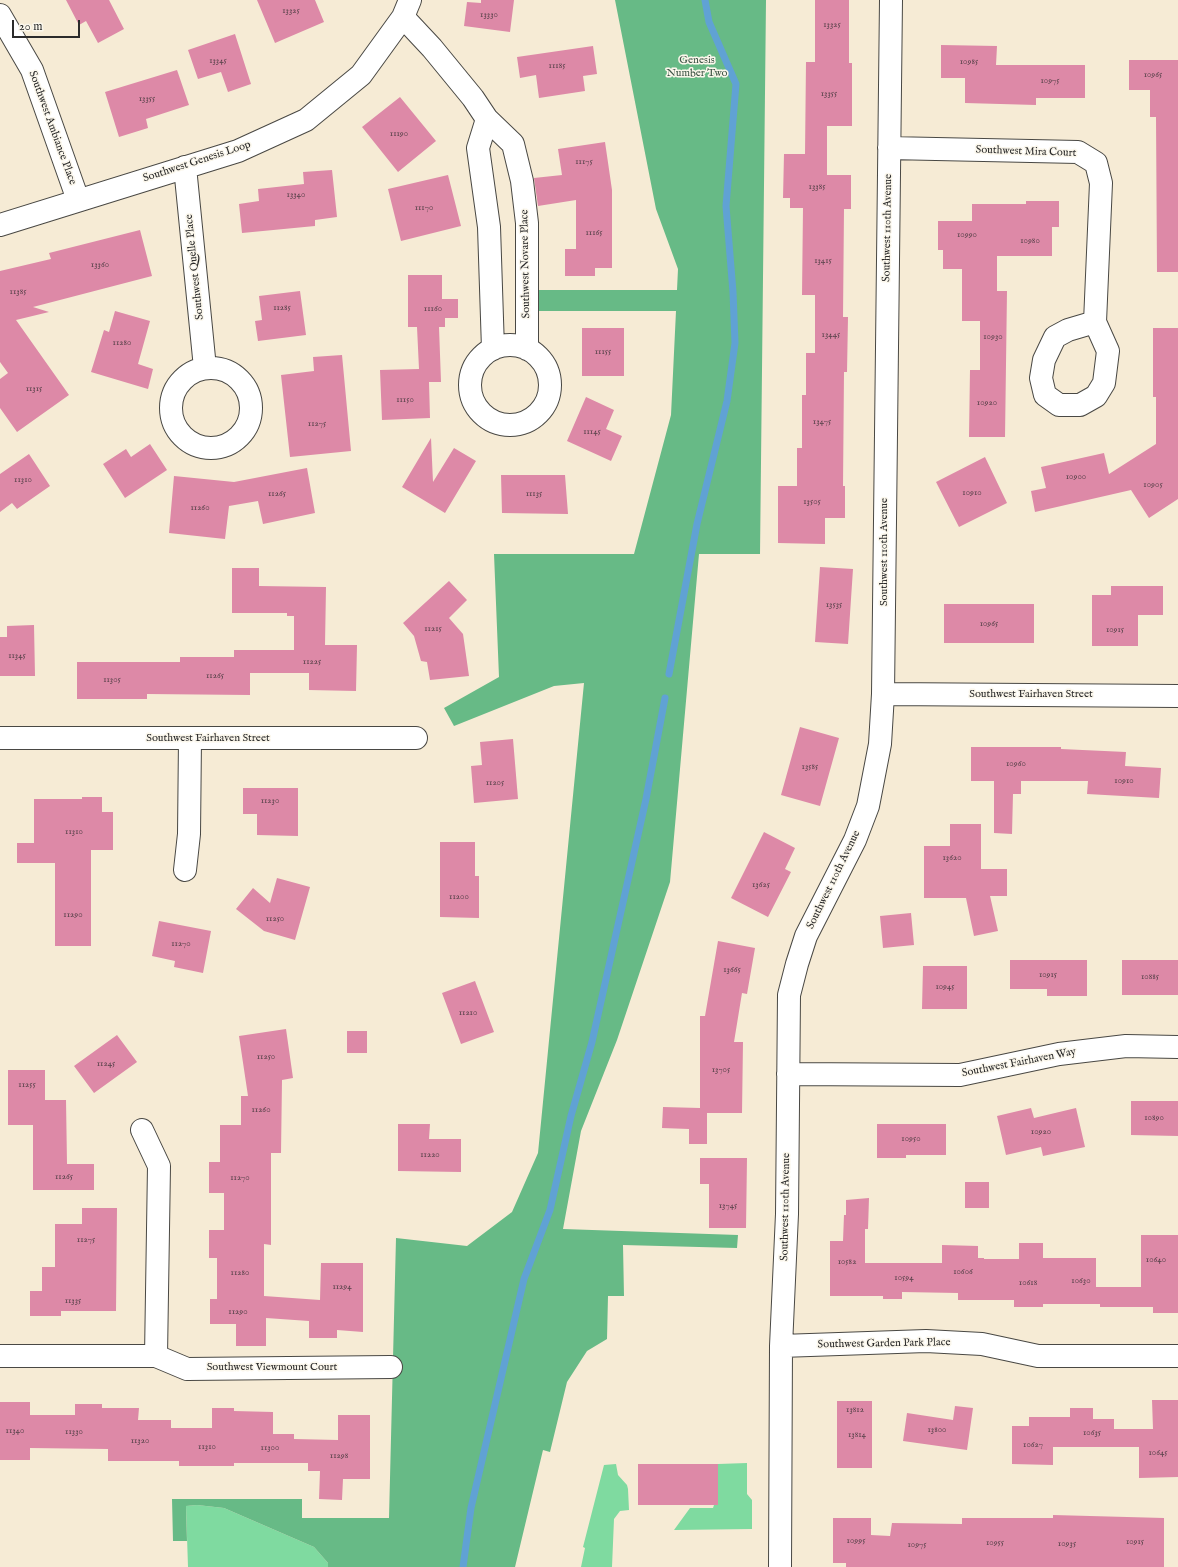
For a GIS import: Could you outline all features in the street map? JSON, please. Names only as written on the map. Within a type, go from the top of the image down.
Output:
[{"type":"street","name":"Southwest 110th Avenue","points":[[780,1567],[781,1346],[787,1214],[789,995],[806,936],[855,840],[868,806],[880,744],[883,694],[890,0]]},
{"type":"street","name":"Southwest Novare Place","points":[[407,8],[432,48],[473,98],[487,119],[513,144],[522,181],[527,223],[527,349]]},
{"type":"street","name":"Southwest Genesis Loop","points":[[0,225],[238,151],[306,120],[360,75],[407,8]]},
{"type":"street","name":"Southwest Ambiance Place","points":[[0,15],[32,70],[78,200]]},
{"type":"street","points":[[487,119],[478,148],[489,227],[493,348]]},
{"type":"street","name":"Southwest Mira Court","points":[[889,148],[1078,152],[1096,163],[1101,183],[1095,322]]},
{"type":"street","name":"Southwest Quelle Place","points":[[184,167],[205,368]]},
{"type":"street","points":[[516,346],[527,349],[538,357],[546,368],[550,381],[549,394],[544,407],[535,417],[522,424],[509,426],[496,423],[484,417],[475,406],[470,394],[469,380],[474,367],[482,356],[493,348],[516,346]]},
{"type":"street","name":"Southwest Fairhaven Street","points":[[883,694],[1178,696]]},
{"type":"street","name":"Southwest Fairhaven Street","points":[[0,738],[416,738]]},
{"type":"street","points":[[184,870],[189,834],[190,739]]},
{"type":"street","name":"Southwest Fairhaven Way","points":[[788,1074],[960,1075],[1059,1054],[1126,1046],[1178,1047]]},
{"type":"street","points":[[142,1130],[159,1166],[156,1356]]},
{"type":"street","name":"Southwest Garden Park Place","points":[[781,1346],[926,1340],[982,1344],[1038,1356],[1178,1356]]},
{"type":"street","name":"Southwest Viewmount Court","points":[[0,1356],[156,1356],[187,1369],[391,1367]]},
{"type":"green space","name":"Genesis Number Two","points":[[615,0],[766,0],[760,554],[699,554],[670,882],[617,1040],[581,1131],[563,1229],[738,1235],[737,1248],[623,1245],[624,1296],[608,1296],[607,1339],[587,1351],[567,1382],[550,1452],[543,1450],[515,1567],[328,1567],[328,1563],[314,1547],[224,1508],[197,1505],[186,1506],[187,1541],[173,1541],[172,1499],[302,1499],[302,1518],[389,1518],[396,1238],[467,1246],[512,1212],[538,1153],[584,683],[554,686],[454,726],[444,708],[499,677],[494,554],[634,554],[671,415],[676,311],[533,311],[534,290],[677,290],[678,269],[656,209]]},
{"type":"green space","points":[[747,1463],[747,1494],[752,1500],[752,1529],[674,1530],[690,1508],[713,1508],[714,1505],[717,1504],[718,1464]]},
{"type":"green space","points":[[616,1464],[618,1475],[627,1485],[629,1510],[620,1511],[614,1519],[612,1567],[581,1567],[585,1548],[583,1547],[604,1465]]},
{"type":"green space","points":[[197,1505],[224,1508],[314,1547],[328,1563],[328,1567],[188,1567],[186,1506]]},
{"type":"building","points":[[66,0],[109,0],[124,29],[98,43],[86,21],[79,25]]},
{"type":"building","points":[[257,0],[315,0],[324,22],[275,43]]},
{"type":"building","points":[[481,0],[514,0],[510,32],[464,26],[467,2],[481,3]]},
{"type":"building","points":[[815,0],[849,0],[849,63],[852,63],[852,126],[827,126],[827,175],[851,175],[851,209],[844,209],[843,317],[848,317],[847,372],[844,372],[843,486],[845,486],[845,518],[825,518],[825,544],[778,543],[778,486],[797,486],[797,448],[802,448],[802,395],[806,395],[806,353],[815,353],[815,295],[802,295],[803,208],[790,208],[790,198],[783,198],[784,154],[805,154],[806,62],[815,62]]},
{"type":"building","points":[[235,34],[251,84],[228,92],[221,72],[198,79],[188,50]]},
{"type":"building","points":[[941,45],[997,46],[996,65],[1085,65],[1085,98],[1036,98],[1036,105],[965,103],[965,78],[941,78]]},
{"type":"building","points":[[593,46],[597,74],[583,76],[585,91],[539,98],[536,75],[520,78],[517,57]]},
{"type":"building","points":[[1129,60],[1178,60],[1178,272],[1157,272],[1156,117],[1150,117],[1150,90],[1129,90]]},
{"type":"building","points":[[177,70],[189,105],[146,119],[148,128],[119,137],[105,92]]},
{"type":"building","points":[[400,97],[436,141],[398,172],[362,127]]},
{"type":"building","points":[[605,142],[612,190],[612,268],[595,268],[595,276],[565,276],[565,249],[576,249],[576,200],[538,206],[534,178],[562,175],[558,149]]},
{"type":"building","points":[[332,170],[337,217],[315,220],[315,226],[242,233],[239,204],[259,201],[258,189],[304,184],[303,172]]},
{"type":"building","points":[[448,175],[461,226],[401,241],[388,189]]},
{"type":"building","points":[[1026,201],[1059,201],[1059,227],[1052,227],[1052,256],[997,256],[997,291],[1007,291],[1005,437],[969,437],[970,370],[980,370],[980,321],[962,321],[962,269],[943,269],[943,250],[938,250],[938,221],[972,221],[972,204],[1026,204]]},
{"type":"building","points":[[140,230],[152,276],[33,307],[49,312],[16,320],[69,395],[17,432],[0,408],[0,379],[8,373],[0,362],[0,271],[51,259],[49,253]]},
{"type":"building","points":[[408,275],[442,275],[442,299],[458,299],[458,318],[445,318],[445,327],[439,327],[441,382],[429,382],[430,418],[382,420],[380,370],[419,369],[417,327],[408,327]]},
{"type":"building","points":[[300,291],[306,335],[258,341],[255,321],[262,320],[259,296]]},
{"type":"building","points":[[115,311],[150,321],[138,364],[153,369],[148,389],[91,372],[104,330],[109,332]]},
{"type":"building","points":[[582,328],[624,328],[624,376],[582,376]]},
{"type":"building","points":[[1153,328],[1178,328],[1178,499],[1149,518],[1131,490],[1035,512],[1031,491],[1046,488],[1041,467],[1104,453],[1109,474],[1156,444],[1156,397],[1153,397]]},
{"type":"building","points":[[342,355],[351,451],[290,457],[281,375],[314,371],[313,357]]},
{"type":"building","points":[[586,397],[614,410],[606,429],[622,436],[611,461],[567,441]]},
{"type":"building","points":[[431,438],[433,482],[454,448],[476,461],[445,513],[402,487]]},
{"type":"building","points":[[150,444],[167,470],[125,498],[103,464],[126,449],[131,457]]},
{"type":"building","points":[[29,454],[50,486],[17,509],[12,503],[0,512],[0,474]]},
{"type":"building","points":[[985,457],[1007,503],[959,527],[936,482]]},
{"type":"building","points":[[307,468],[315,513],[263,524],[258,501],[229,506],[225,539],[169,533],[174,476],[234,482]]},
{"type":"building","points":[[501,475],[565,475],[568,514],[502,513]]},
{"type":"building","points":[[820,567],[853,569],[848,644],[815,642]]},
{"type":"building","points":[[232,568],[259,568],[259,586],[326,587],[325,645],[357,645],[356,691],[309,690],[309,673],[250,673],[250,695],[147,694],[147,699],[77,699],[77,662],[180,662],[180,657],[234,657],[234,650],[294,650],[294,616],[287,616],[287,613],[232,613]]},
{"type":"building","points":[[449,581],[467,600],[449,618],[463,634],[469,676],[430,680],[427,662],[421,661],[414,636],[403,623]]},
{"type":"building","points":[[1111,586],[1163,586],[1163,615],[1138,615],[1138,646],[1092,646],[1092,595],[1111,595]]},
{"type":"building","points":[[944,604],[1034,604],[1034,643],[944,643]]},
{"type":"building","points":[[34,625],[35,676],[0,676],[0,637],[7,637],[7,626]]},
{"type":"building","points":[[800,727],[839,738],[820,806],[781,795]]},
{"type":"building","points":[[513,739],[518,799],[474,803],[471,766],[482,765],[480,742]]},
{"type":"building","points":[[971,747],[1061,747],[1061,749],[1126,752],[1125,766],[1161,768],[1159,798],[1087,794],[1088,781],[1021,781],[1021,794],[1013,794],[1012,834],[994,833],[994,781],[971,781]]},
{"type":"building","points":[[243,788],[298,788],[298,836],[257,835],[257,814],[243,814]]},
{"type":"building","points":[[82,797],[102,797],[102,812],[113,812],[113,850],[91,850],[91,946],[55,946],[55,863],[17,863],[17,843],[34,843],[34,799],[82,799]]},
{"type":"building","points":[[950,824],[981,824],[981,869],[1007,869],[1007,896],[990,896],[998,931],[974,936],[966,898],[924,898],[924,846],[950,846]]},
{"type":"building","points":[[764,832],[795,848],[785,869],[791,872],[768,917],[731,898]]},
{"type":"building","points":[[440,842],[475,842],[475,876],[479,876],[479,918],[440,917]]},
{"type":"building","points":[[277,878],[310,887],[295,940],[264,931],[236,909],[253,888],[270,903]]},
{"type":"building","points":[[911,913],[914,945],[883,948],[880,916]]},
{"type":"building","points":[[159,921],[211,931],[203,973],[174,967],[175,961],[152,956]]},
{"type":"building","points":[[718,941],[755,948],[747,994],[742,993],[734,1042],[743,1042],[742,1113],[707,1113],[707,1144],[689,1144],[689,1129],[662,1128],[663,1107],[700,1108],[700,1016],[705,1016]]},
{"type":"building","points":[[1010,960],[1087,960],[1087,996],[1047,996],[1047,989],[1010,989]]},
{"type":"building","points":[[1122,960],[1178,960],[1178,995],[1122,995]]},
{"type":"building","points":[[923,966],[967,966],[967,1009],[922,1009]]},
{"type":"building","points":[[475,981],[494,1032],[461,1044],[442,993]]},
{"type":"building","points":[[286,1029],[293,1078],[282,1080],[281,1153],[271,1153],[271,1245],[264,1244],[264,1296],[320,1300],[321,1263],[363,1263],[363,1332],[337,1330],[337,1338],[309,1338],[309,1321],[266,1318],[266,1346],[236,1346],[236,1324],[210,1324],[210,1299],[217,1299],[217,1258],[209,1258],[209,1230],[224,1230],[224,1193],[209,1193],[209,1162],[220,1162],[220,1125],[241,1125],[241,1096],[248,1096],[239,1036]]},
{"type":"building","points":[[347,1031],[367,1031],[367,1053],[347,1053]]},
{"type":"building","points":[[117,1035],[137,1062],[94,1093],[74,1066]]},
{"type":"building","points":[[8,1070],[45,1070],[45,1100],[66,1100],[67,1164],[94,1164],[94,1190],[33,1190],[33,1125],[8,1125]]},
{"type":"building","points":[[1131,1101],[1178,1101],[1178,1136],[1131,1135]]},
{"type":"building","points":[[1031,1108],[1034,1118],[1076,1108],[1085,1147],[1043,1156],[1041,1147],[1006,1155],[997,1116]]},
{"type":"building","points":[[398,1124],[430,1124],[429,1139],[461,1139],[461,1172],[398,1171]]},
{"type":"building","points":[[877,1124],[946,1124],[946,1155],[906,1155],[906,1158],[877,1158]]},
{"type":"building","points":[[700,1158],[747,1158],[746,1228],[709,1228],[709,1184],[700,1184]]},
{"type":"building","points":[[965,1182],[989,1182],[989,1208],[965,1208]]},
{"type":"building","points":[[869,1198],[868,1229],[865,1229],[865,1263],[942,1263],[942,1245],[978,1246],[978,1258],[1019,1259],[1019,1243],[1043,1243],[1043,1258],[1096,1258],[1096,1287],[1141,1287],[1141,1235],[1178,1235],[1178,1313],[1153,1313],[1153,1307],[1100,1307],[1100,1304],[1043,1304],[1043,1307],[1014,1307],[1014,1300],[958,1300],[958,1293],[902,1292],[902,1299],[883,1299],[883,1296],[830,1296],[830,1241],[843,1241],[846,1200]]},
{"type":"building","points":[[82,1208],[117,1208],[116,1311],[61,1311],[61,1316],[30,1316],[30,1291],[42,1291],[42,1267],[55,1267],[55,1224],[82,1224]]},
{"type":"building","points":[[1152,1400],[1178,1400],[1178,1477],[1139,1478],[1139,1447],[1053,1447],[1053,1465],[1012,1464],[1012,1426],[1029,1426],[1029,1417],[1070,1417],[1070,1408],[1093,1408],[1093,1419],[1114,1419],[1114,1429],[1153,1429]]},
{"type":"building","points":[[837,1401],[872,1401],[872,1468],[837,1468]]},
{"type":"building","points":[[0,1402],[30,1402],[30,1415],[75,1415],[75,1404],[102,1404],[102,1408],[139,1408],[138,1420],[171,1420],[171,1428],[212,1428],[212,1408],[234,1408],[234,1411],[273,1412],[273,1434],[294,1434],[294,1439],[338,1440],[338,1415],[370,1415],[370,1479],[343,1479],[342,1500],[319,1499],[320,1471],[308,1471],[308,1463],[234,1463],[234,1466],[179,1466],[179,1461],[108,1461],[108,1449],[30,1448],[30,1460],[0,1460]]},
{"type":"building","points":[[955,1406],[973,1408],[967,1450],[903,1441],[907,1413],[953,1420]]},
{"type":"building","points":[[638,1464],[718,1464],[718,1505],[638,1505]]},
{"type":"building","points":[[1053,1515],[1164,1518],[1164,1567],[846,1567],[846,1563],[833,1563],[833,1518],[871,1518],[871,1535],[890,1536],[892,1523],[962,1524],[962,1518],[1053,1518]]},
{"type":"waterway","points":[[669,674],[697,524],[727,401],[735,343],[733,292],[726,206],[736,84],[709,22],[705,0]]},
{"type":"waterway","points":[[463,1567],[471,1508],[524,1279],[550,1210],[571,1116],[592,1042],[646,799],[665,698]]}]
